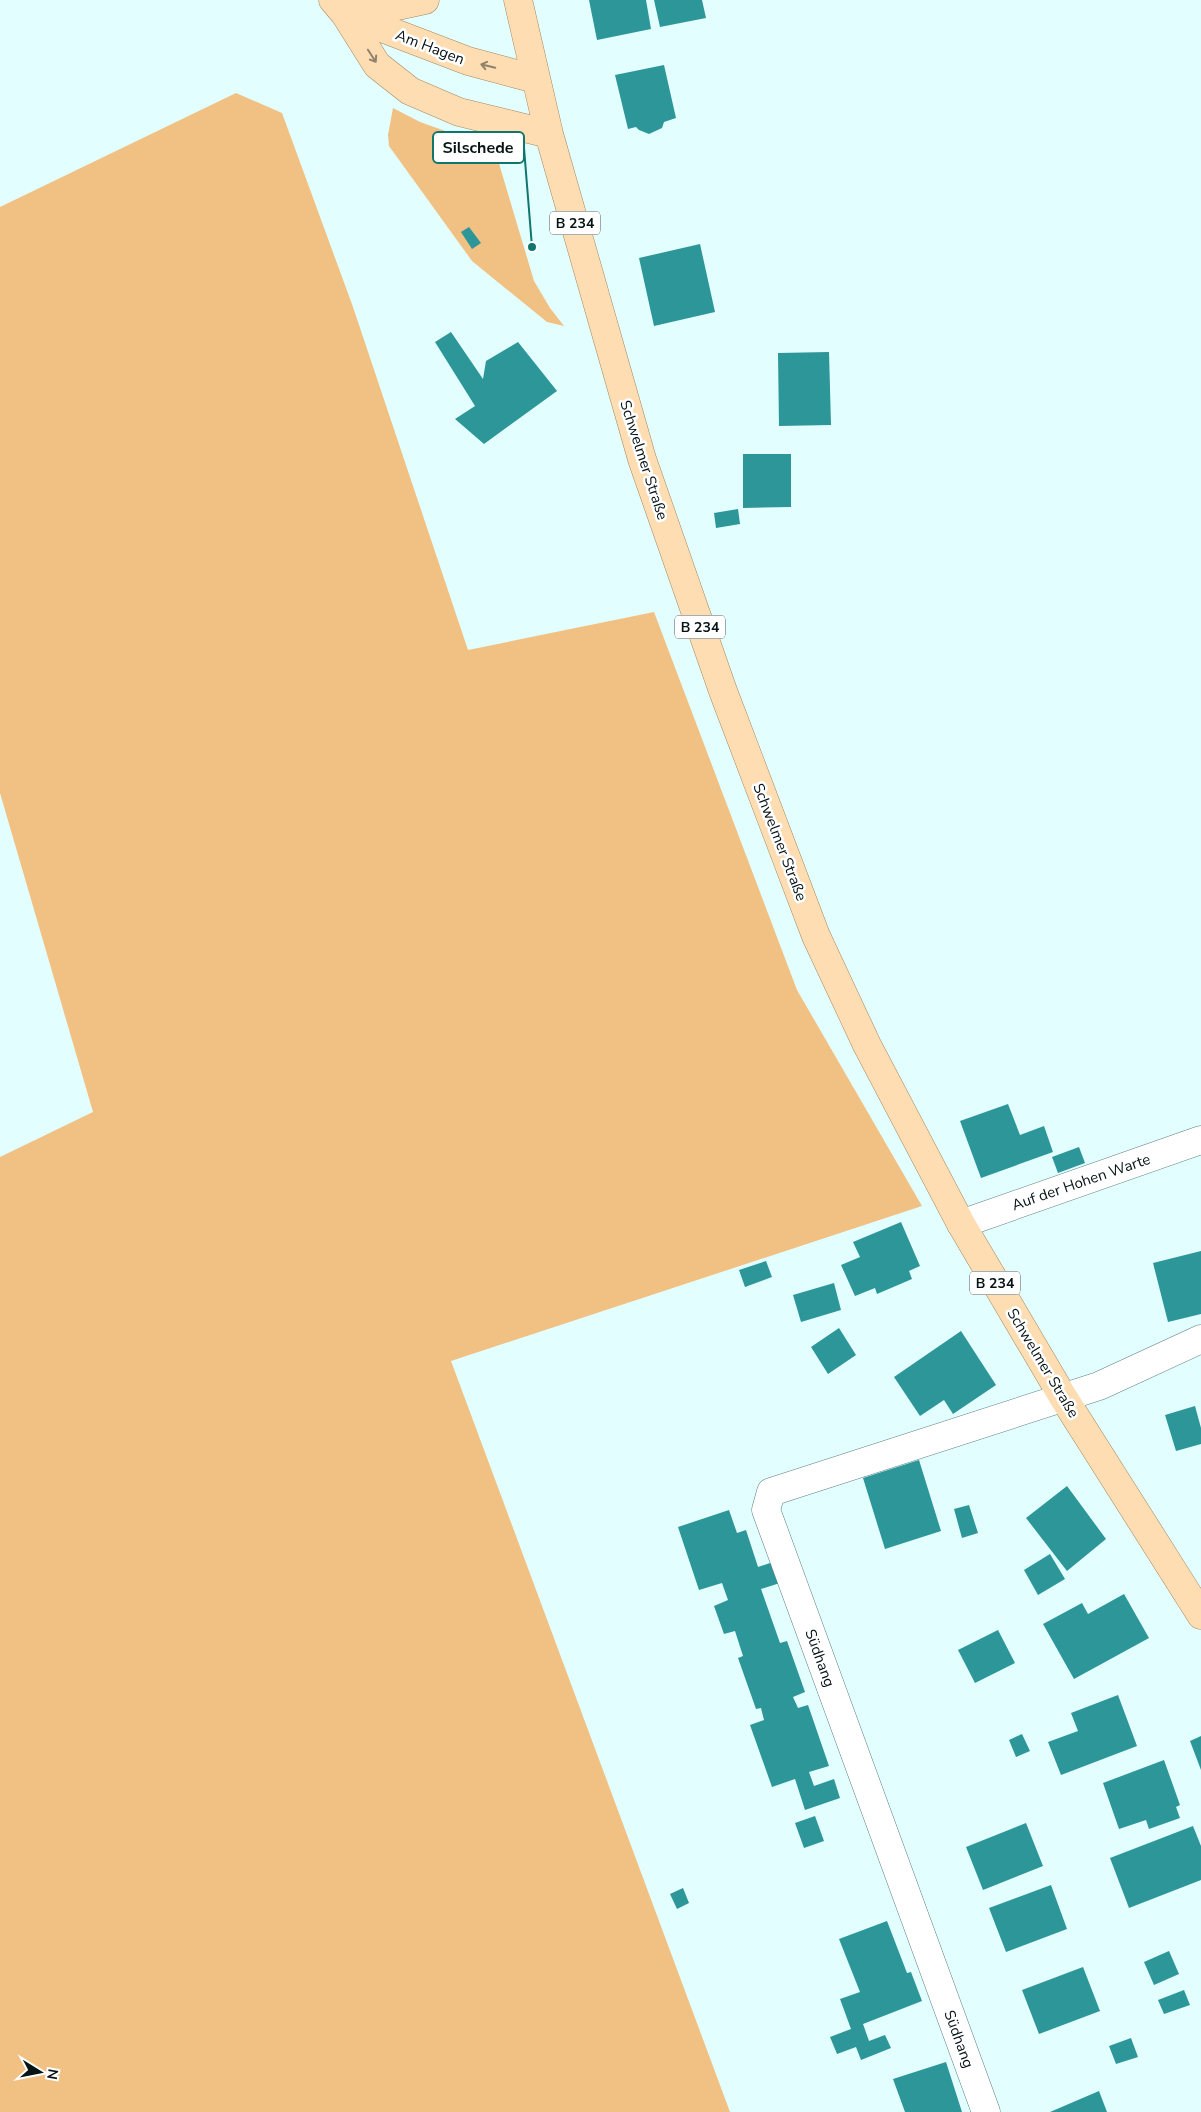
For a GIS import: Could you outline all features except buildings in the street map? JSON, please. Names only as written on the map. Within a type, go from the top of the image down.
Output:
[{"type":"main road","points":[[339,7],[383,9],[425,0]]},
{"type":"main road","name":"Schwelmer Straße","points":[[518,0],[549,134],[642,459],[723,691],[816,936],[867,1045],[961,1224],[1063,1397],[1201,1615]]},
{"type":"main road","points":[[339,7],[377,65],[410,91],[459,112],[549,134]]},
{"type":"main road","name":"Am Hagen","points":[[339,7],[468,61],[535,79]]},
{"type":"street","name":"Auf der Hohen Warte","points":[[961,1224],[1201,1140]]},
{"type":"street","points":[[1063,1397],[1099,1386],[1201,1339]]},
{"type":"street","name":"Südhang","points":[[986,2112],[766,1510],[771,1492],[985,1424],[1063,1397]]},
{"type":"shaded area","points":[[236,93],[282,113],[353,307],[468,650],[654,612],[797,990],[922,1206],[451,1361],[730,2112],[0,2112],[0,1157],[93,1112],[0,793],[0,207]]},
{"type":"shaded area","points":[[393,108],[420,122],[451,133],[487,140],[495,150],[534,281],[550,308],[564,326],[547,322],[472,261],[389,146],[388,135]]},
{"type":"place","name":"Silschede","points":[[532,247]]}]
